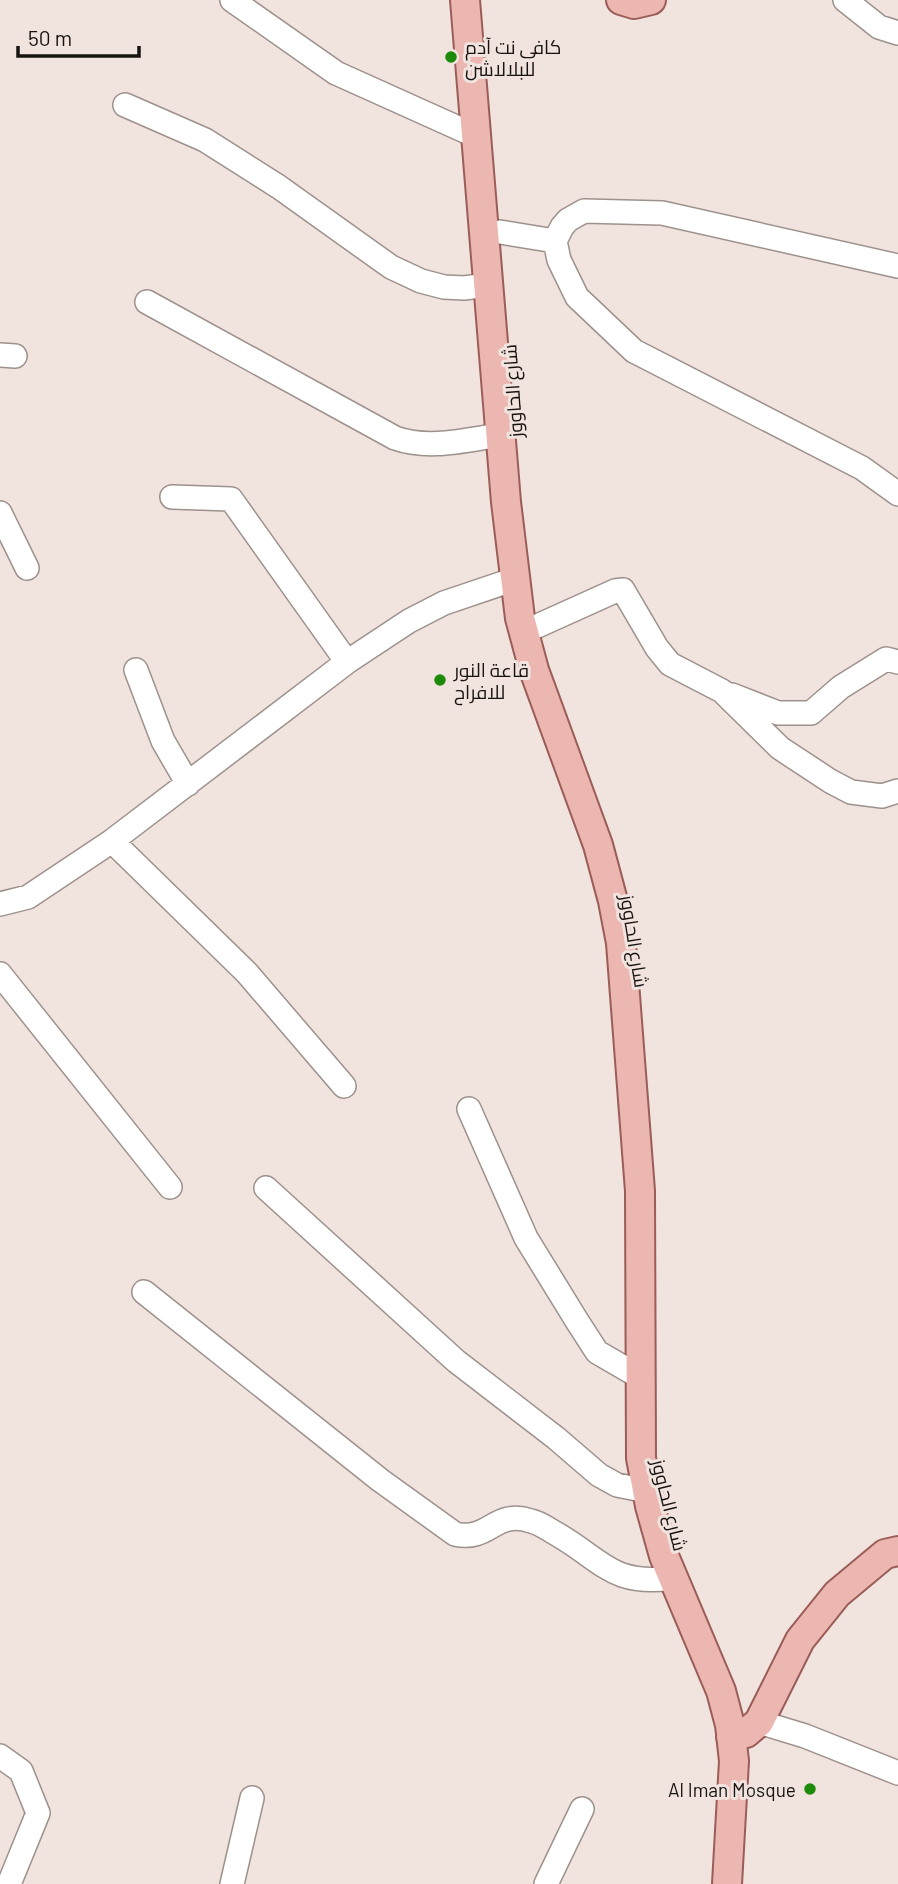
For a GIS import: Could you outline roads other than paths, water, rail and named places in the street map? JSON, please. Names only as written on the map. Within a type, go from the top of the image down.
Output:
[{"type":"main road","points":[[465,0],[500,435],[520,618],[531,628],[534,670],[598,845],[621,943],[640,1191],[641,1458],[664,1556],[721,1691],[745,1731]]},
{"type":"main road","name":"شارع الحاووز","points":[[480,0],[531,628],[549,667],[614,843],[629,894],[637,936],[651,1099],[656,1238],[657,1467],[668,1513],[743,1711],[748,1800],[743,1884]]},
{"type":"main road","points":[[621,0],[634,4],[651,0]]},
{"type":"main road","points":[[727,1884],[734,1761],[745,1731],[800,1640],[837,1594],[885,1554],[898,1551]]},
{"type":"street","points":[[232,0],[336,73],[476,136]]},
{"type":"street","points":[[845,0],[879,27],[898,33]]},
{"type":"street","points":[[125,105],[205,140],[279,187],[391,267],[421,281],[464,288],[487,285]]},
{"type":"street","points":[[898,266],[662,213],[584,211],[568,220],[555,242],[559,260],[577,297],[635,351],[862,468],[898,494]]},
{"type":"street","points":[[500,232],[555,242]]},
{"type":"street","points":[[147,302],[395,438],[411,444],[429,445],[500,435]]},
{"type":"street","points":[[172,497],[231,499],[347,662]]},
{"type":"street","points":[[0,513],[27,569]]},
{"type":"street","points":[[0,904],[29,897],[112,841],[347,662],[409,621],[444,603],[515,579]]},
{"type":"street","points":[[531,628],[623,590],[657,648],[670,664],[722,691],[778,713],[811,713],[841,687],[886,659],[898,662]]},
{"type":"street","points":[[136,670],[163,741],[188,784]]},
{"type":"street","points":[[722,691],[780,748],[830,781],[851,792],[865,795],[882,796],[898,790]]},
{"type":"street","points":[[112,841],[247,973],[344,1086]]},
{"type":"street","points":[[0,974],[170,1187]]},
{"type":"street","points":[[469,1109],[526,1238],[576,1321],[597,1352],[640,1377]]},
{"type":"street","points":[[266,1188],[457,1360],[599,1475],[617,1485],[647,1491]]},
{"type":"street","points":[[144,1292],[380,1480],[455,1534],[469,1537],[513,1517],[533,1521],[610,1570],[628,1578],[649,1581],[673,1577]]},
{"type":"street","points":[[745,1731],[805,1736],[898,1773]]},
{"type":"street","points":[[0,1756],[21,1771],[38,1813],[9,1884]]},
{"type":"street","points":[[232,1884],[252,1798]]},
{"type":"street","points":[[546,1884],[582,1809]]},
{"type":"place","name":"كافي نت آدم للبلالاشن","points":[[451,57]]},
{"type":"place","name":"قاعة النور للافراح","points":[[440,680]]},
{"type":"place","name":"Al Iman Mosque","points":[[810,1789]]}]
